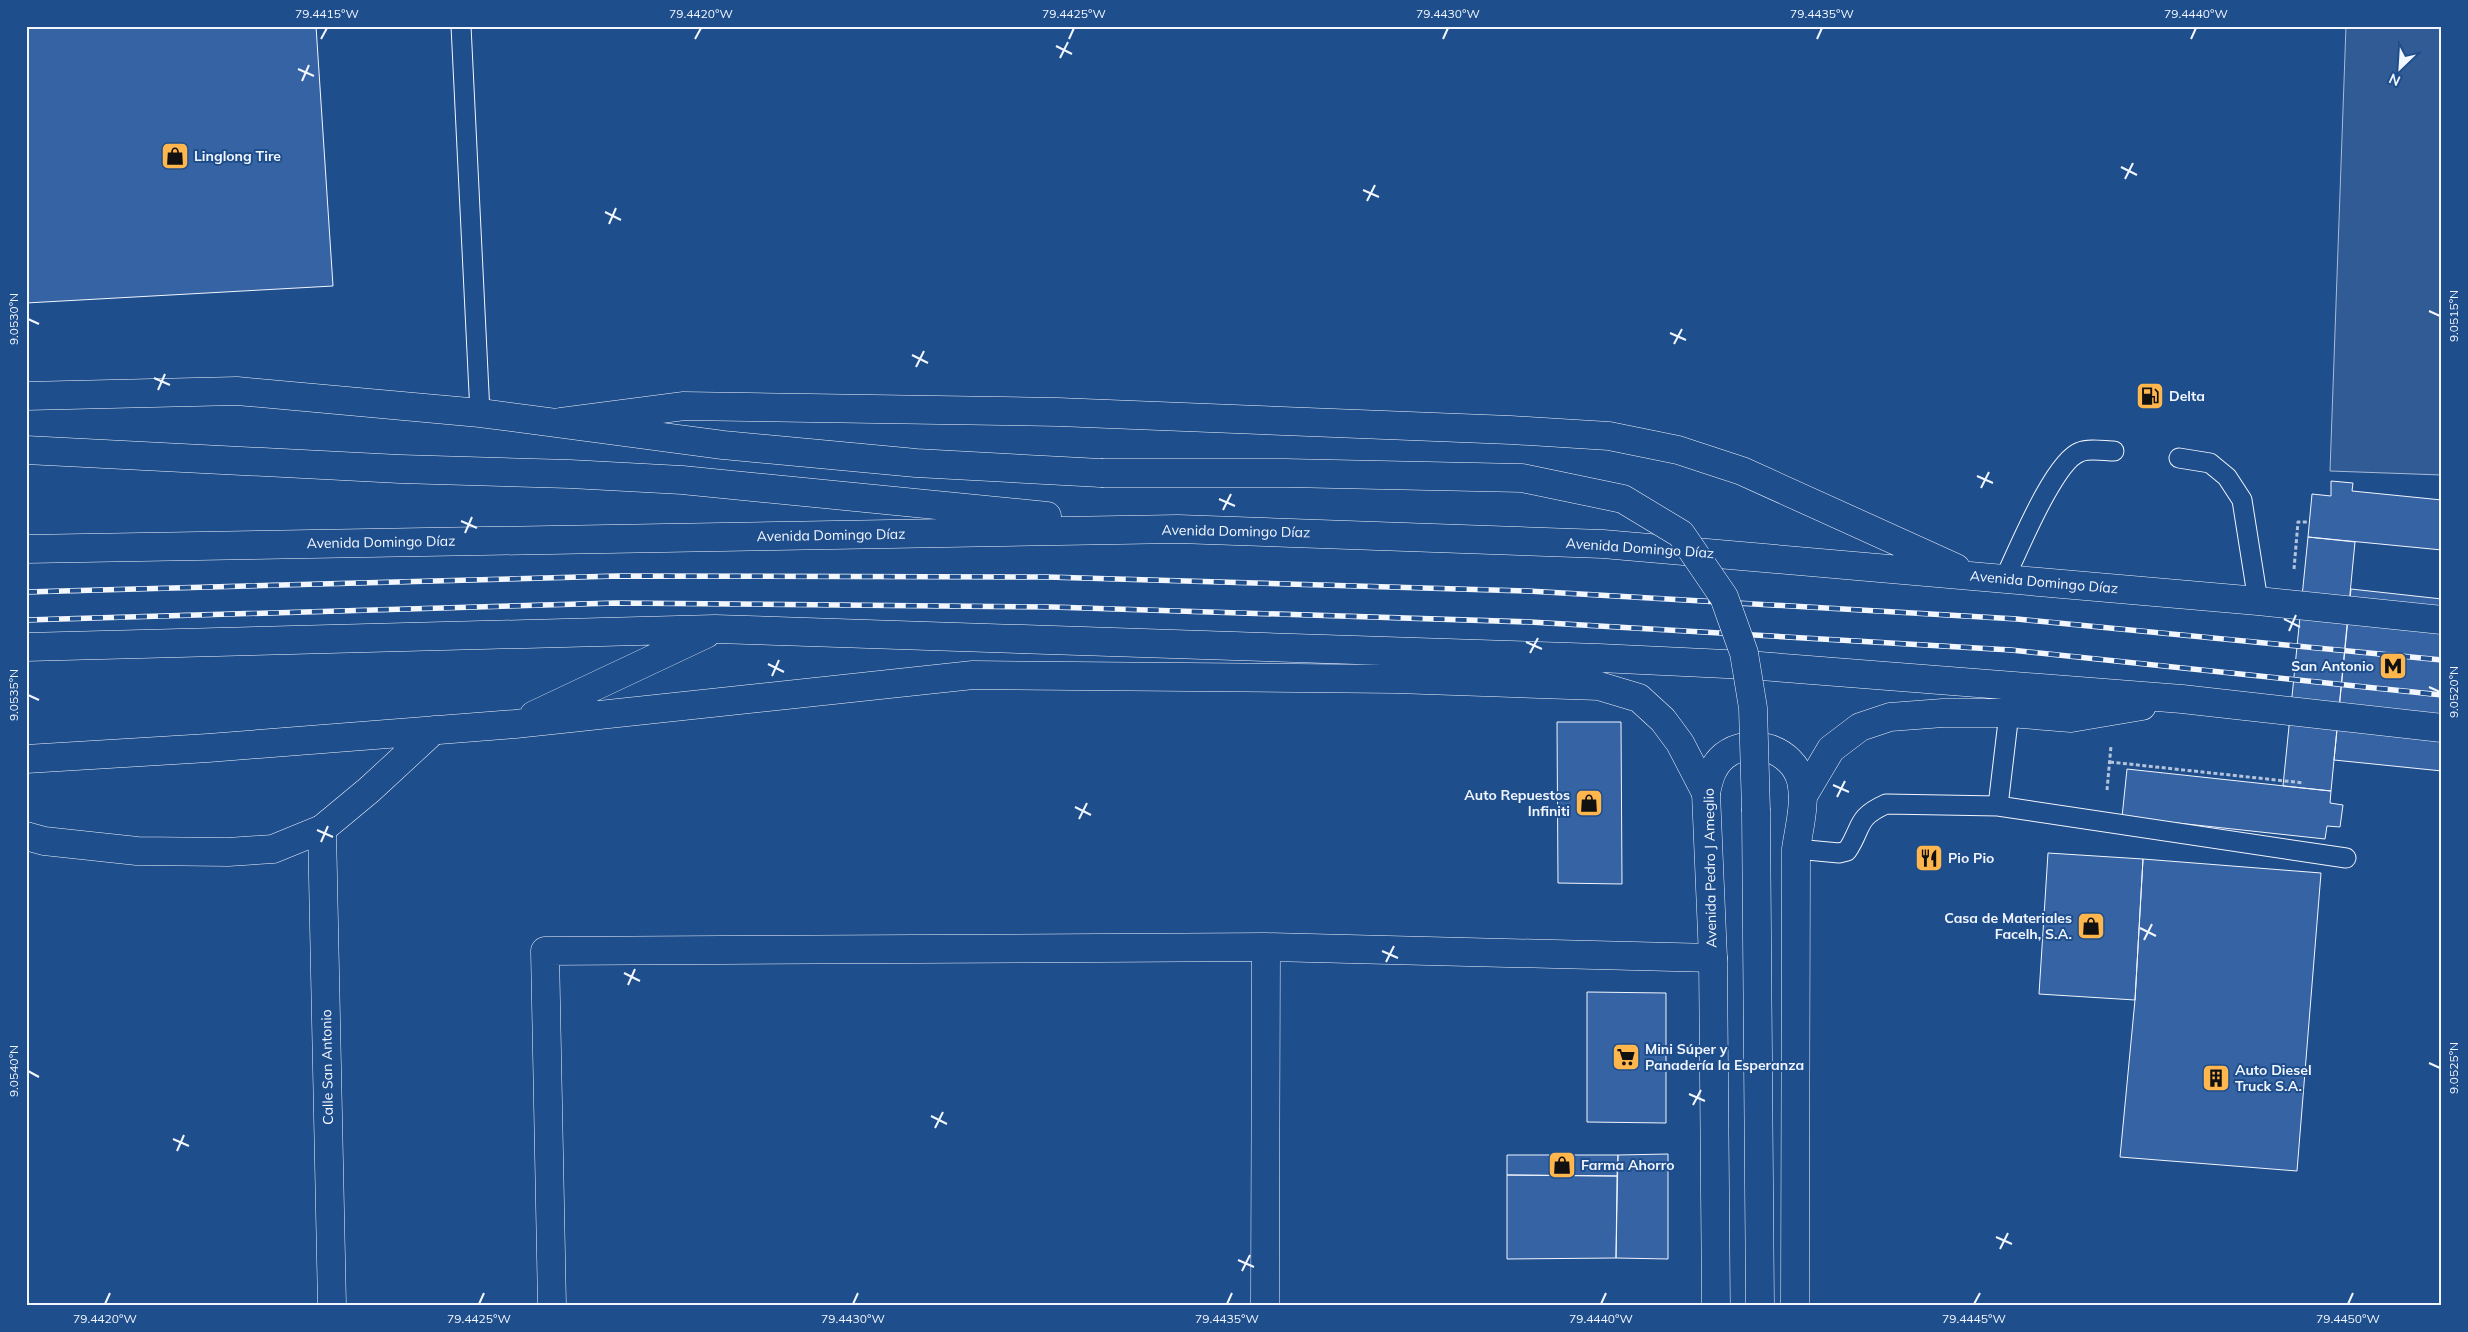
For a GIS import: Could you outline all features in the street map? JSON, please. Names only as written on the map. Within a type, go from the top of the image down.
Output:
[{"type":"main road","points":[[26,396],[236,391],[480,413],[561,422],[723,445],[916,463],[1102,473],[1286,473],[1522,478],[1623,499],[1682,534],[1724,596],[1744,653],[1753,708],[1756,811],[1760,1306]]},
{"type":"main road","points":[[561,422],[684,406],[1058,412],[1511,430],[1609,436],[1678,450],[1742,471],[1976,576]]},
{"type":"main road","points":[[26,450],[400,469],[682,480],[1178,529]]},
{"type":"main road","name":"Avenida Domingo Díaz","points":[[26,549],[1178,529],[1603,544],[2258,601],[2442,620]]},
{"type":"main road","points":[[26,647],[715,629],[1747,665],[2182,699],[2442,728]]},
{"type":"main road","points":[[515,724],[715,629]]},
{"type":"main road","points":[[26,759],[208,748],[515,724],[973,675],[1396,679],[1599,686],[1639,698],[1663,720],[1680,743],[1706,793]]},
{"type":"main road","points":[[1803,796],[1831,749],[1860,728],[1890,717],[1943,713],[2008,713],[2071,718],[2182,699]]},
{"type":"main road","points":[[26,836],[44,841],[137,851],[228,852],[273,849],[322,829],[369,790],[434,730]]},
{"type":"main road","name":"Avenida Pedro J Ameglio","points":[[1716,1306],[1713,958],[1706,793],[1714,767],[1724,756],[1736,749],[1750,746],[1766,747],[1781,754],[1793,765],[1800,780],[1803,796],[1796,849],[1795,1306]]},
{"type":"main road","name":"Calle San Antonio","points":[[322,829],[332,1306]]},
{"type":"main road","points":[[1265,1306],[1266,947]]},
{"type":"main road","points":[[552,1306],[545,952],[1266,947],[1713,958]]},
{"type":"lane","points":[[461,26],[480,413]]},
{"type":"lane","points":[[2004,580],[2049,486],[2063,464],[2080,452],[2114,451]]},
{"type":"lane","points":[[2179,458],[2210,463],[2227,476],[2242,500],[2258,601]]},
{"type":"lane","points":[[1998,806],[2008,713]]},
{"type":"lane","points":[[1796,849],[1839,853],[1847,851],[1861,820],[1872,810],[1886,804],[1998,806],[2346,858]]},
{"type":"path","points":[[2290,605],[2298,522],[2309,522]]},
{"type":"path","points":[[2107,794],[2114,711]]},
{"type":"path","points":[[2110,762],[2304,783]]},
{"type":"shaded area","points":[[2346,26],[2442,26],[2442,475],[2330,471]]},
{"type":"building","name":"Linglong Tire","points":[[26,26],[316,26],[333,286],[26,303]]},
{"type":"building","points":[[2331,481],[2353,483],[2352,491],[2442,500],[2442,550],[2308,537],[2312,494],[2331,496]]},
{"type":"building","points":[[2308,537],[2355,542],[2331,791],[2283,786]]},
{"type":"building","name":"San Antonio","points":[[2351,589],[2442,599],[2442,771],[2334,760]]},
{"type":"building","name":"Auto Repuestos Infiniti","points":[[1557,722],[1621,722],[1622,884],[1558,883]]},
{"type":"building","points":[[2127,769],[2331,791],[2330,803],[2343,805],[2340,827],[2327,826],[2325,839],[2122,817]]},
{"type":"building","name":"Casa de Materiales Facelh, S.A.","points":[[2048,853],[2143,859],[2135,1000],[2039,994]]},
{"type":"building","name":"Auto Diesel Truck S.A.","points":[[2143,859],[2321,873],[2297,1171],[2120,1157],[2135,1000]]},
{"type":"building","name":"Mini Súper y Panadería la Esperanza","points":[[1587,992],[1666,993],[1666,1123],[1587,1122]]},
{"type":"building","points":[[1668,1154],[1668,1259],[1616,1258],[1618,1155]]},
{"type":"building","name":"Farma Ahorro","points":[[1507,1155],[1618,1155],[1617,1176],[1507,1175]]},
{"type":"building","points":[[1507,1175],[1617,1176],[1616,1258],[1507,1259]]},
{"type":"railway","points":[[26,592],[617,576],[1047,577],[1528,591],[2017,619],[2442,660]]},
{"type":"railway","points":[[26,620],[616,603],[1052,607],[1530,622],[2011,650],[2442,695]]},
{"type":"place","name":"Linglong Tire","points":[[175,156]]},
{"type":"place","name":"Delta","points":[[2150,396]]},
{"type":"place","name":"San Antonio","points":[[2393,666]]},
{"type":"place","name":"Auto Repuestos Infiniti","points":[[1589,803]]},
{"type":"place","name":"Pio Pio","points":[[1929,858]]},
{"type":"place","name":"Casa de Materiales Facelh, S.A.","points":[[2091,926]]},
{"type":"place","name":"Mini Súper y Panadería la Esperanza","points":[[1626,1057]]},
{"type":"place","name":"Auto Diesel Truck S.A.","points":[[2216,1078]]},
{"type":"place","name":"Farma Ahorro","points":[[1562,1165]]}]
